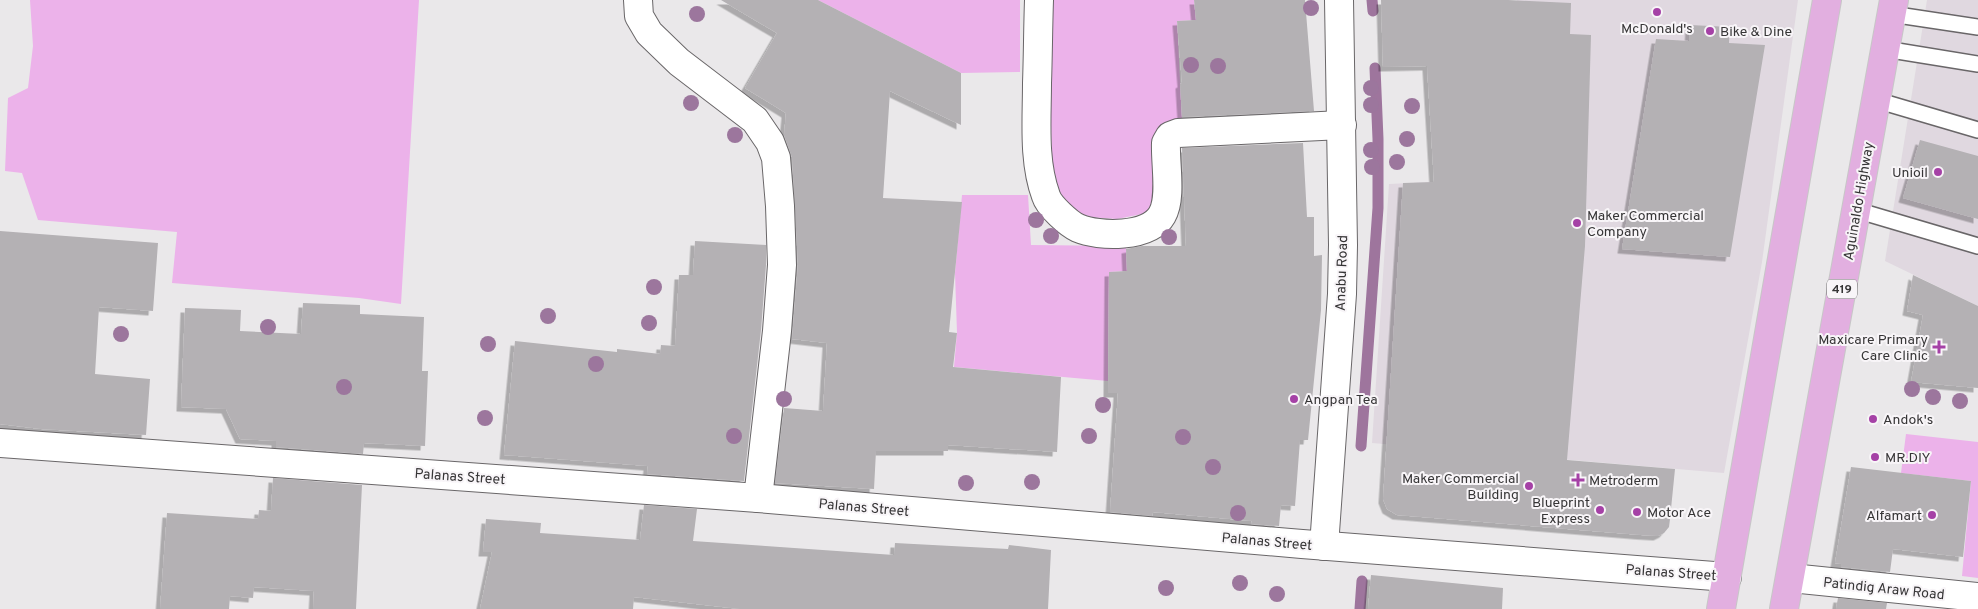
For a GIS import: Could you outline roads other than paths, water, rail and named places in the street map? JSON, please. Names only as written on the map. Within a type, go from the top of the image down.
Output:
[{"type":"highway","points":[[1721,609],[1827,0]]},
{"type":"highway","name":"Aguinaldo Highway","points":[[1784,609],[1892,7]]},
{"type":"main road","points":[[638,0],[639,16],[649,33],[679,62],[755,120],[776,158],[782,265],[777,331],[758,498]]},
{"type":"main road","points":[[1039,0],[1036,132],[1040,173],[1046,198],[1061,215],[1076,227],[1091,232],[1123,233],[1140,230],[1152,225],[1162,215],[1166,203],[1166,143],[1170,136],[1178,133],[1342,125]]},
{"type":"main road","name":"Anabu Road","points":[[1324,546],[1342,294],[1344,196],[1339,0]]},
{"type":"main road","name":"Palanas Street","points":[[0,443],[758,498],[1324,546],[1727,576]]},
{"type":"main road","name":"Patindig Araw Road","points":[[1791,578],[1978,597]]},
{"type":"lane","points":[[1892,7],[1978,27]]},
{"type":"lane","points":[[1885,49],[1978,64]]},
{"type":"lane","points":[[1876,100],[1978,130]]},
{"type":"lane","points":[[1856,210],[1978,246]]},
{"type":"waterway","points":[[1372,0],[1373,11]]},
{"type":"waterway","points":[[1361,446],[1378,208],[1375,68]]},
{"type":"waterway","points":[[1360,609],[1362,581]]},
{"type":"place","name":"McDonald's","points":[[1657,12]]},
{"type":"place","name":"Bike & Dine","points":[[1710,31]]},
{"type":"place","name":"Unioil","points":[[1938,172]]},
{"type":"place","name":"Maker Commercial Company","points":[[1577,223]]},
{"type":"place","name":"Maxicare Primary Care Clinic","points":[[1939,347]]},
{"type":"place","name":"Angpan Tea","points":[[1294,399]]},
{"type":"place","name":"Andok's","points":[[1873,419]]},
{"type":"place","name":"MR.DIY","points":[[1875,457]]},
{"type":"place","name":"Metroderm","points":[[1578,480]]},
{"type":"place","name":"Maker Commercial Building","points":[[1529,486]]},
{"type":"place","name":"Blueprint Express","points":[[1600,510]]},
{"type":"place","name":"Motor Ace","points":[[1637,512]]},
{"type":"place","name":"Alfamart","points":[[1932,515]]}]
